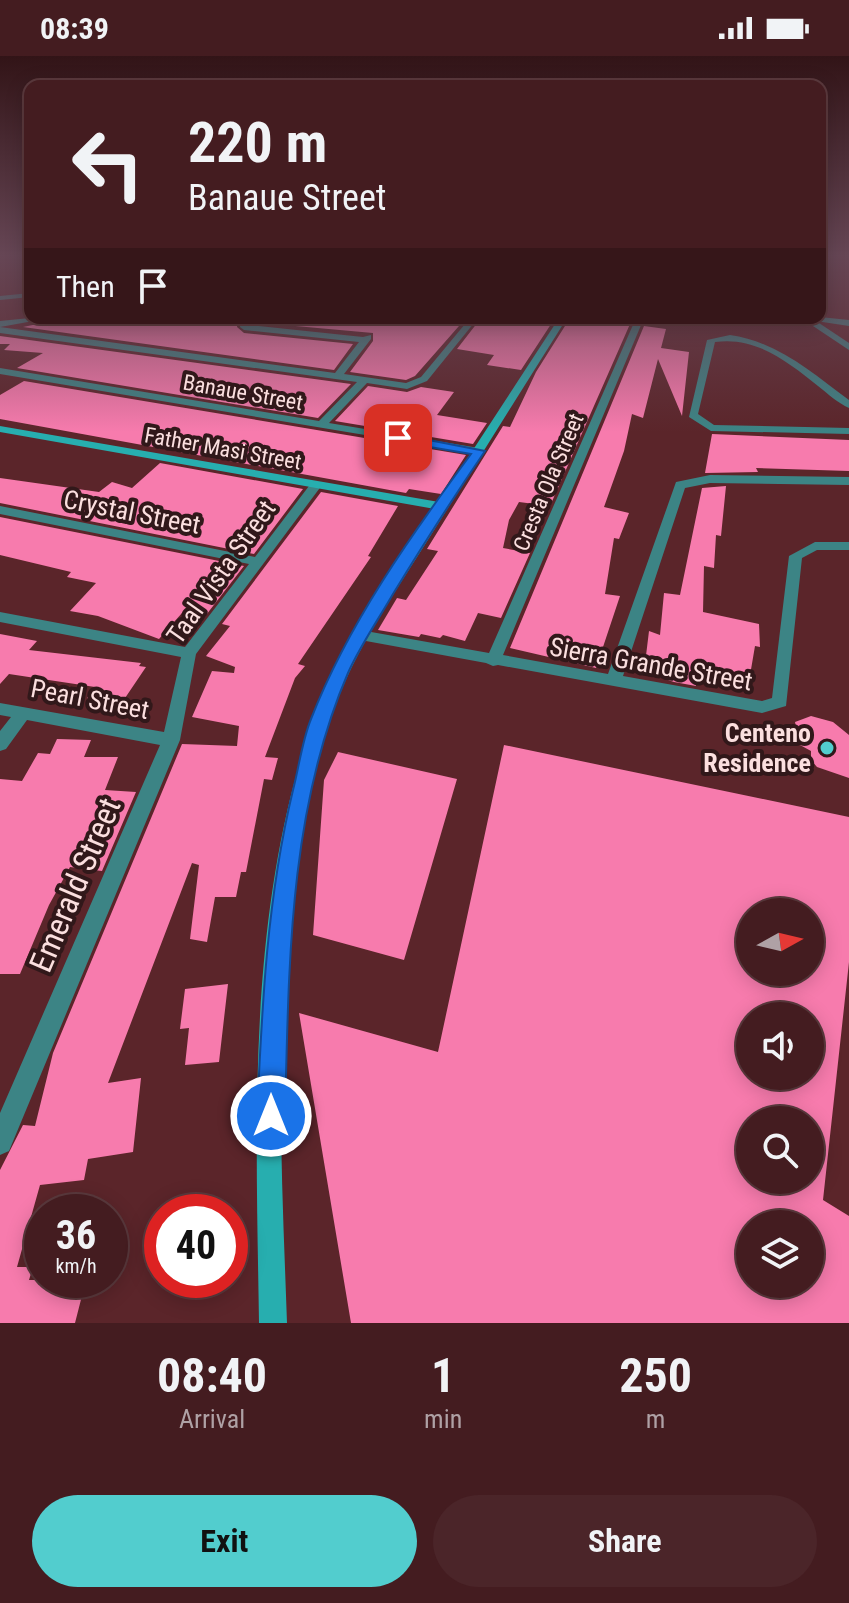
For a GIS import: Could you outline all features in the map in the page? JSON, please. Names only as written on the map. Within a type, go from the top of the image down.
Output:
[{"type":"street","points":[[826,320],[849,323]]},
{"type":"street","points":[[0,324],[24,321]]},
{"type":"street","points":[[244,324],[244,327],[367,338],[337,377]]},
{"type":"street","points":[[0,330],[364,381],[415,385],[424,379],[469,324]]},
{"type":"street","points":[[273,1323],[271,1087],[276,962],[288,854],[319,723],[340,671],[360,635],[439,506],[479,451],[559,324]]},
{"type":"street","name":"Cresta Ola Street","points":[[493,661],[637,324]]},
{"type":"street","points":[[816,324],[849,347]]},
{"type":"street","points":[[849,405],[761,343],[726,337],[711,340],[693,415],[711,428],[849,431]]},
{"type":"street","name":"Banaue Street","points":[[0,371],[479,451]]},
{"type":"street","points":[[321,425],[364,381]]},
{"type":"street","name":"Father Masi Street","points":[[0,429],[439,506]]},
{"type":"street","points":[[613,682],[680,485],[710,479],[849,481]]},
{"type":"street","name":"Taal Vista Street","points":[[171,740],[189,653],[316,485]]},
{"type":"street","name":"Crystal Street","points":[[0,510],[256,561]]},
{"type":"street","name":"Sierra Grande Street","points":[[360,635],[613,682],[762,707],[777,705],[796,556],[815,546],[849,546]]},
{"type":"street","points":[[0,617],[189,653]]},
{"type":"street","name":"Pearl Street","points":[[0,709],[171,740]]},
{"type":"street","points":[[0,744],[23,713]]},
{"type":"street","name":"Emerald Street","points":[[0,1142],[171,740]]},
{"type":"building","points":[[38,324],[237,324],[244,333],[353,344],[334,370],[23,327]]},
{"type":"building","points":[[274,324],[461,324],[415,376],[406,380],[350,372],[373,341],[373,333]]},
{"type":"building","points":[[476,324],[551,324],[521,370],[487,365],[494,355],[457,349]]},
{"type":"building","points":[[566,324],[630,324],[550,506],[519,502],[509,520],[503,548],[530,553],[501,618],[478,613],[465,641],[443,635],[440,638],[421,634],[419,637],[378,630],[397,598],[406,600],[438,551],[427,549],[503,426],[510,427],[536,372]]},
{"type":"building","points":[[644,326],[666,329],[661,348],[689,352],[682,416],[658,359],[643,418],[632,414],[624,451],[604,507],[629,513],[619,539],[614,538],[605,594],[620,596],[596,668],[510,648]]},
{"type":"building","points":[[0,336],[351,384],[318,418],[17,368],[43,353],[4,350],[10,344],[0,344]]},
{"type":"building","points":[[24,381],[466,455],[441,494],[409,489],[406,493],[0,419],[0,395]]},
{"type":"building","points":[[368,386],[407,392],[421,387],[454,392],[437,415],[487,423],[473,444],[335,421]]},
{"type":"building","points":[[712,434],[849,440],[849,471],[756,468],[758,472],[705,473]]},
{"type":"building","points":[[160,463],[303,489],[254,554],[0,503],[0,478],[99,492],[112,482],[132,488]]},
{"type":"building","points":[[726,486],[721,536],[716,535],[714,568],[704,566],[703,612],[759,624],[760,647],[755,646],[747,693],[696,679],[696,686],[674,682],[644,672],[649,631],[660,635],[664,593],[680,595],[702,488]]},
{"type":"building","points":[[321,492],[398,506],[368,556],[371,557],[298,664],[305,666],[295,678],[265,757],[278,758],[272,780],[264,779],[246,872],[241,872],[236,897],[215,897],[207,942],[190,939],[199,865],[192,863],[108,1083],[141,1078],[133,1152],[88,1159],[84,1180],[40,1185],[37,1194],[24,1194],[24,1242],[17,1267],[24,1267],[24,1298],[81,1298],[75,1323],[0,1323],[0,1170],[23,1125],[35,1126],[53,1053],[182,744],[237,746],[239,726],[192,717],[212,671],[234,673],[235,667],[206,656],[230,626],[222,624]]},
{"type":"building","points":[[0,517],[244,566],[203,619],[182,613],[159,639],[98,616],[70,611],[96,583],[67,577],[71,572],[0,555]]},
{"type":"building","points":[[0,634],[37,641],[29,650],[141,663],[139,666],[146,667],[121,704],[87,698],[95,687],[9,674],[0,684]]},
{"type":"building","name":"Centeno Residence","points":[[811,716],[833,722],[849,735],[849,778],[817,767],[811,760],[811,751],[800,745],[795,722]]},
{"type":"building","points":[[57,739],[91,740],[84,757],[118,757],[105,790],[136,792],[102,871],[70,867],[49,905],[20,974],[0,974],[0,779],[22,781],[38,753],[50,754]]},
{"type":"building","points":[[504,745],[849,817],[849,962],[824,1191],[824,1106],[736,1106],[736,1194],[824,1194],[823,1200],[849,1216],[849,1323],[351,1323],[299,1013],[438,1052]]},
{"type":"building","points":[[338,752],[457,779],[404,960],[313,935],[324,780]]},
{"type":"building","points":[[228,984],[219,1062],[185,1065],[189,1028],[180,1029],[185,989]]},
{"type":"place","name":"Centeno Residence","points":[[827,748]]},
{"type":"route","points":[[271,1116],[276,962],[288,854],[319,723],[340,671],[360,635],[439,506],[479,451],[398,438]]}]
